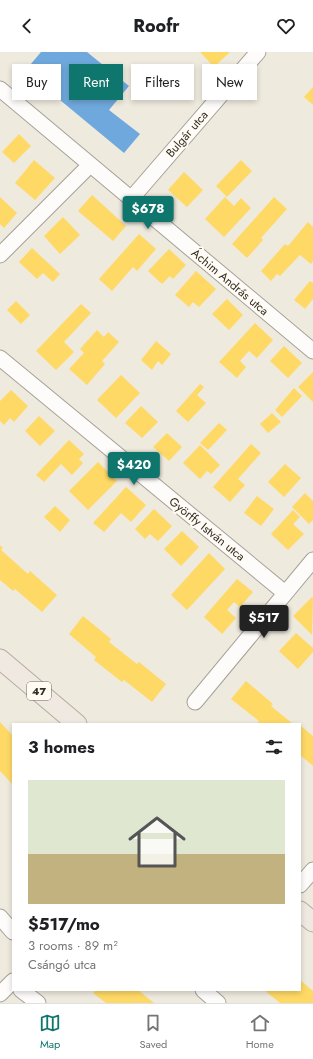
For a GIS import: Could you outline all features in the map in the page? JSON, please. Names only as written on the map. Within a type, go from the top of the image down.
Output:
[{"type":"main road","name":"47","points":[[0,659],[76,723]]},
{"type":"main road","points":[[301,912],[313,922]]},
{"type":"street","name":"Bulgár utca","points":[[131,199],[258,52]]},
{"type":"street","name":"Áchim András utca","points":[[0,89],[313,351]]},
{"type":"street","points":[[0,255],[90,165]]},
{"type":"street","name":"Györffy István utca","points":[[0,358],[285,593]]},
{"type":"street","points":[[195,702],[313,560]]},
{"type":"street","points":[[301,884],[313,870]]},
{"type":"street","points":[[0,917],[12,931]]},
{"type":"street","points":[[0,994],[12,986]]},
{"type":"street","points":[[23,991],[38,1003]]},
{"type":"street","points":[[204,991],[218,1003]]},
{"type":"building: Homes","points":[[200,52],[230,52],[217,64],[211,64]]},
{"type":"building: Homes","points":[[313,87],[313,105],[304,97]]},
{"type":"building: Homes","points":[[19,134],[31,146],[14,163],[2,152]]},
{"type":"building: Homes","points":[[34,160],[55,178],[35,200],[15,183]]},
{"type":"building: Homes","points":[[241,160],[252,171],[227,197],[216,186]]},
{"type":"building: Homes","points":[[184,172],[203,190],[187,207],[168,190]]},
{"type":"building: Homes","points":[[92,195],[126,226],[113,241],[78,211]]},
{"type":"building: Homes","points":[[0,197],[17,213],[4,228],[0,224]]},
{"type":"building: Homes","points":[[225,197],[234,206],[241,198],[251,208],[224,237],[205,219]]},
{"type":"building: Homes","points":[[274,197],[287,209],[261,238],[263,240],[247,258],[232,244]]},
{"type":"building: Homes","points":[[63,217],[80,235],[60,254],[44,236]]},
{"type":"building: Homes","points":[[308,222],[313,227],[313,261],[311,264],[300,255],[280,276],[277,274],[271,281],[261,271],[285,244],[288,246]]},
{"type":"building: Homes","points":[[139,234],[156,249],[137,271],[133,267],[112,291],[99,279]]},
{"type":"building: Homes","points":[[32,248],[60,274],[53,282],[43,273],[37,279],[19,262]]},
{"type":"building: Homes","points":[[169,249],[186,265],[173,279],[170,276],[162,284],[148,271]]},
{"type":"building: Homes","points":[[196,271],[216,289],[199,307],[193,302],[189,307],[175,295]]},
{"type":"building: Homes","points":[[310,281],[313,283],[313,299],[305,309],[294,300]]},
{"type":"building: Homes","points":[[227,299],[243,315],[229,330],[212,314]]},
{"type":"building: Homes","points":[[16,301],[30,315],[21,324],[7,310]]},
{"type":"building: Homes","points":[[81,304],[91,313],[64,342],[74,352],[56,370],[36,351]]},
{"type":"building: Homes","points":[[255,323],[273,340],[257,358],[249,351],[240,361],[246,367],[237,378],[219,362]]},
{"type":"building: Homes","points":[[97,330],[104,337],[108,332],[119,342],[102,361],[105,364],[87,385],[69,369],[84,353],[80,349]]},
{"type":"building: Homes","points":[[156,341],[171,354],[162,365],[158,361],[152,370],[141,360]]},
{"type":"building: Homes","points":[[284,346],[302,363],[288,378],[270,361]]},
{"type":"building: Homes","points":[[313,372],[313,402],[298,387]]},
{"type":"building: Homes","points":[[121,375],[140,393],[116,418],[97,400]]},
{"type":"building: Homes","points":[[200,384],[204,387],[197,395],[206,403],[188,422],[176,411]]},
{"type":"building: Homes","points":[[294,388],[302,396],[282,417],[275,410]]},
{"type":"building: Homes","points":[[11,390],[28,406],[14,422],[10,418],[4,425],[0,421],[0,401]]},
{"type":"building: Homes","points":[[141,406],[158,422],[142,438],[125,423]]},
{"type":"building: Homes","points":[[272,413],[281,422],[268,433],[260,424]]},
{"type":"building: Homes","points":[[39,416],[55,431],[40,446],[25,431]]},
{"type":"building: Homes","points":[[219,423],[227,430],[208,450],[200,443]]},
{"type":"building: Homes","points":[[167,433],[182,447],[169,461],[153,447]]},
{"type":"building: Homes","points":[[69,440],[84,454],[79,459],[83,463],[72,475],[61,464],[44,482],[36,475]]},
{"type":"building: Homes","points":[[251,444],[261,453],[238,479],[245,485],[230,502],[213,487]]},
{"type":"building: Homes","points":[[200,445],[220,465],[211,474],[207,471],[200,479],[183,463]]},
{"type":"building: Homes","points":[[98,462],[117,481],[88,510],[69,491]]},
{"type":"building: Homes","points":[[285,464],[301,478],[284,497],[268,482]]},
{"type":"building: Homes","points":[[126,487],[146,505],[131,522],[121,513],[104,532],[93,523]]},
{"type":"building: Homes","points":[[305,493],[313,501],[313,520],[309,524],[292,507]]},
{"type":"building: Homes","points":[[257,496],[274,509],[261,526],[244,513]]},
{"type":"building: Homes","points":[[55,506],[70,520],[60,532],[44,517]]},
{"type":"building: Homes","points":[[154,509],[172,526],[158,541],[150,534],[145,539],[135,529]]},
{"type":"building: Homes","points":[[293,510],[300,517],[293,524],[304,534],[288,550],[271,534]]},
{"type":"building: Homes","points":[[182,531],[199,547],[181,566],[164,549]]},
{"type":"building: Homes","points":[[0,545],[3,548],[1,550],[28,574],[30,571],[57,595],[42,612],[15,589],[13,591],[0,580]]},
{"type":"building: Homes","points":[[209,553],[225,569],[187,610],[171,595]]},
{"type":"building: Homes","points":[[237,579],[253,592],[240,607],[234,602],[227,610],[236,618],[222,634],[204,617]]},
{"type":"building: Homes","points":[[312,597],[313,598],[312,635],[293,616]]},
{"type":"building: Homes","points":[[83,616],[111,639],[109,642],[137,664],[139,662],[166,684],[152,702],[124,680],[122,682],[94,660],[96,657],[69,634]]},
{"type":"building: Homes","points":[[296,633],[313,648],[313,652],[298,669],[279,651]]},
{"type":"building: Homes","points":[[246,681],[273,704],[271,706],[292,723],[258,723],[259,721],[231,699]]},
{"type":"building: Homes","points":[[0,722],[12,735],[12,784],[0,771]]},
{"type":"building: Homes","points":[[301,726],[313,736],[313,766],[301,756]]},
{"type":"building: Homes","points":[[301,981],[313,991],[313,1003],[280,1003],[265,991],[301,991]]},
{"type":"building: Homes","points":[[95,991],[139,991],[154,1003],[106,1003],[93,993]]},
{"type":"building: Schools","points":[[41,52],[87,52],[102,64],[69,64],[69,100],[117,100],[109,110],[140,134],[124,153],[60,100],[61,64],[31,64]]},
{"type":"building: Schools","points":[[123,81],[129,86],[123,93]]}]
